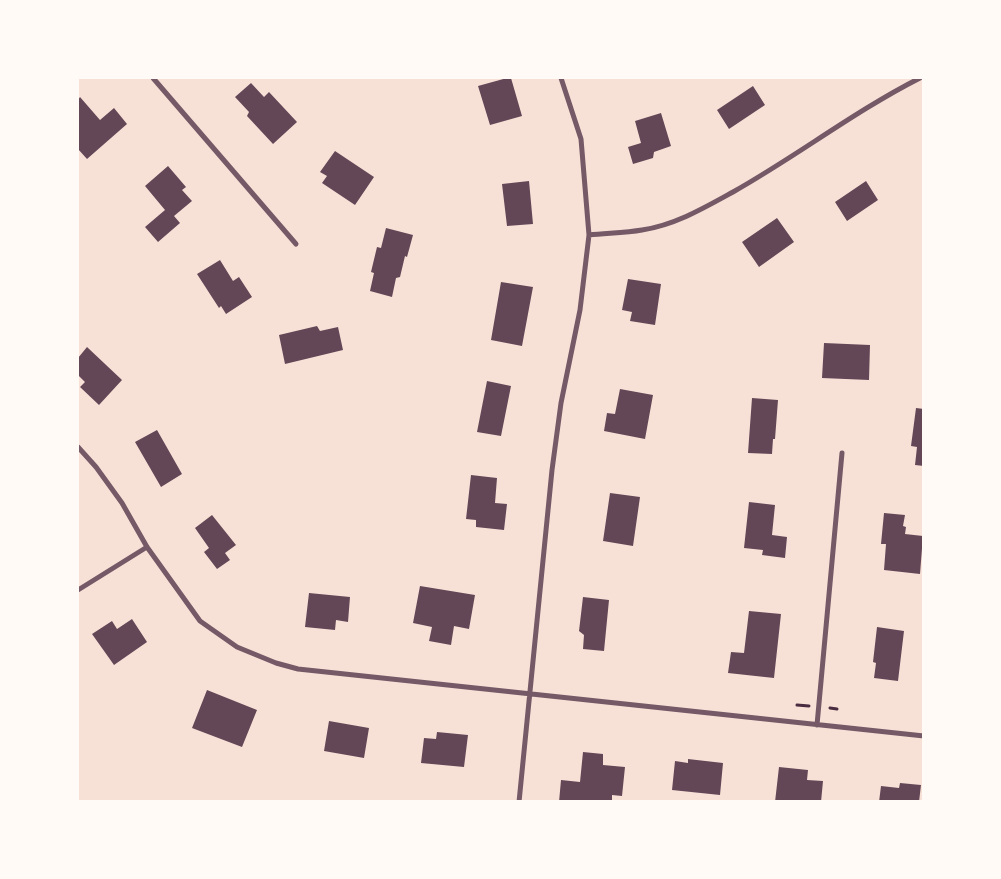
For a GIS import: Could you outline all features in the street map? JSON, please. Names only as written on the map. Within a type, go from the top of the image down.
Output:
[{"type":"street","points":[[153,78],[296,244]]},
{"type":"street","points":[[518,802],[552,470],[561,403],[580,310],[589,234],[581,139],[561,78]]},
{"type":"street","points":[[589,234],[642,230],[695,213],[760,177],[871,105],[920,78]]},
{"type":"street","points":[[78,447],[96,467],[122,503],[147,547],[200,621],[237,647],[276,663],[298,669],[924,736]]},
{"type":"street","points":[[817,725],[842,453]]},
{"type":"street","points":[[78,590],[147,547]]},
{"type":"building","points":[[511,78],[522,116],[490,125],[478,86]]},
{"type":"building","points":[[251,83],[264,97],[269,92],[297,122],[273,144],[247,116],[249,112],[235,97]]},
{"type":"building","points":[[753,86],[765,105],[729,129],[717,110]]},
{"type":"building","points":[[80,97],[100,120],[114,108],[127,124],[87,159],[78,149],[78,100]]},
{"type":"building","points":[[661,113],[671,146],[654,152],[653,158],[633,164],[628,147],[641,143],[635,121]]},
{"type":"building","points":[[335,151],[374,177],[355,205],[322,183],[327,176],[320,172]]},
{"type":"building","points":[[168,166],[186,187],[182,190],[192,201],[174,216],[180,223],[158,242],[145,227],[165,210],[145,186]]},
{"type":"building","points":[[529,181],[533,224],[507,226],[502,184]]},
{"type":"building","points":[[866,181],[878,200],[847,221],[835,202]]},
{"type":"building","points":[[777,218],[794,242],[759,267],[742,242]]},
{"type":"building","points":[[386,228],[413,235],[400,277],[396,278],[392,297],[370,291],[374,273],[371,272],[377,247],[381,248]]},
{"type":"building","points":[[220,260],[233,281],[239,277],[252,297],[226,314],[221,306],[219,308],[197,274]]},
{"type":"building","points":[[628,279],[661,284],[655,325],[630,321],[632,312],[622,310]]},
{"type":"building","points":[[501,282],[533,287],[522,346],[491,340]]},
{"type":"building","points":[[317,326],[320,331],[338,327],[343,350],[285,364],[279,335]]},
{"type":"building","points":[[824,343],[870,345],[869,380],[822,378]]},
{"type":"building","points":[[87,347],[122,380],[99,405],[80,387],[85,382],[78,375],[78,358]]},
{"type":"building","points":[[487,381],[511,386],[501,436],[477,432]]},
{"type":"building","points":[[620,389],[653,395],[645,439],[604,431],[607,413],[615,414]]},
{"type":"building","points":[[752,398],[778,400],[772,454],[748,453]]},
{"type":"building","points":[[916,408],[924,409],[924,466],[915,465],[917,447],[911,446]]},
{"type":"building","points":[[157,430],[182,474],[161,487],[135,442]]},
{"type":"building","points":[[471,475],[497,478],[495,503],[507,504],[504,530],[476,527],[476,520],[466,519]]},
{"type":"building","points":[[610,493],[640,497],[633,546],[603,541]]},
{"type":"building","points":[[749,502],[775,505],[772,535],[787,537],[785,558],[762,555],[763,550],[744,548]]},
{"type":"building","points":[[884,513],[905,515],[903,526],[906,527],[905,534],[923,536],[920,574],[884,570],[886,544],[881,544]]},
{"type":"building","points":[[212,515],[236,545],[225,553],[230,560],[217,569],[204,552],[209,548],[195,528]]},
{"type":"building","points":[[420,586],[475,595],[469,629],[454,626],[451,645],[429,641],[432,627],[413,623]]},
{"type":"building","points":[[309,593],[350,597],[348,622],[336,620],[335,630],[305,627]]},
{"type":"building","points":[[583,597],[609,600],[604,651],[583,649],[584,635],[579,631]]},
{"type":"building","points":[[749,611],[781,614],[774,678],[728,673],[731,652],[744,653]]},
{"type":"building","points":[[132,619],[147,642],[114,665],[92,634],[112,621],[117,629]]},
{"type":"building","points":[[877,627],[904,631],[898,681],[874,678],[876,663],[873,662]]},
{"type":"building","points":[[207,690],[257,710],[242,747],[192,728]]},
{"type":"building","points":[[329,721],[369,728],[364,758],[324,751]]},
{"type":"building","points":[[437,732],[468,735],[464,767],[421,763],[424,738],[436,739]]},
{"type":"building","points":[[583,752],[603,754],[603,765],[625,767],[622,796],[612,795],[612,802],[559,802],[561,780],[580,782]]},
{"type":"building","points":[[688,759],[723,763],[720,795],[672,790],[675,761],[688,763]]},
{"type":"building","points":[[779,767],[808,770],[807,780],[823,781],[821,802],[775,802]]},
{"type":"building","points":[[900,783],[921,785],[919,802],[879,802],[881,786],[899,788]]}]
